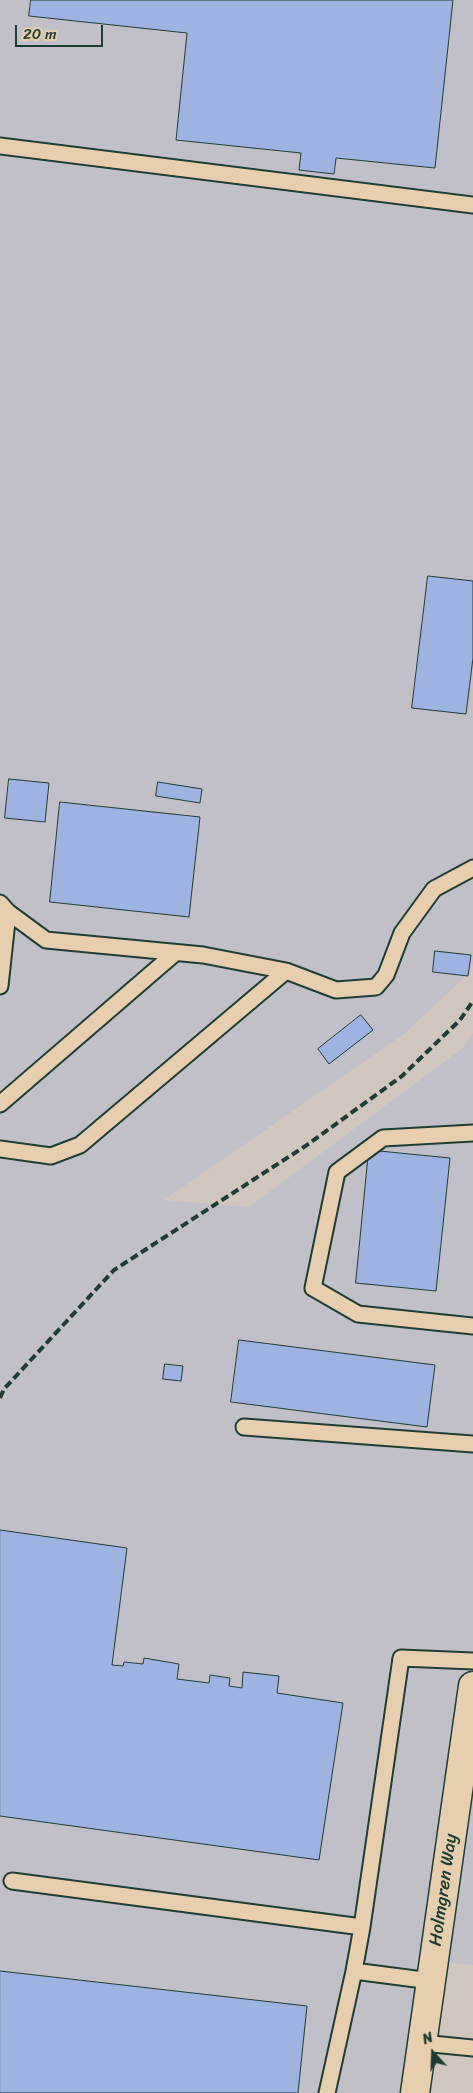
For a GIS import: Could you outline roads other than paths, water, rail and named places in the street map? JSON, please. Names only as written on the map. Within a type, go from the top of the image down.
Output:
[{"type":"street","name":"Holmgren Way","points":[[415,2093],[473,1686]]},
{"type":"lane","points":[[0,146],[473,205]]},
{"type":"lane","points":[[3,909],[46,940],[174,954],[203,955],[286,970],[336,990],[376,987],[386,975],[402,933],[434,889],[473,868]]},
{"type":"lane","points":[[0,986],[3,909]]},
{"type":"lane","points":[[0,1104],[174,954]]},
{"type":"lane","points":[[0,1149],[51,1156],[80,1145],[286,970]]},
{"type":"lane","points":[[473,1133],[383,1138],[337,1172],[313,1288],[358,1314],[473,1326]]},
{"type":"lane","points":[[244,1426],[473,1444]]},
{"type":"lane","points":[[327,2093],[362,1927],[401,1658],[473,1661]]},
{"type":"lane","points":[[12,1881],[362,1927]]},
{"type":"lane","points":[[354,1971],[431,1981]]},
{"type":"lane","points":[[422,2043],[473,2048]]},
{"type":"railway","points":[[0,1398],[4,1389],[114,1270],[307,1145],[402,1076],[460,1020],[473,1001]]}]
